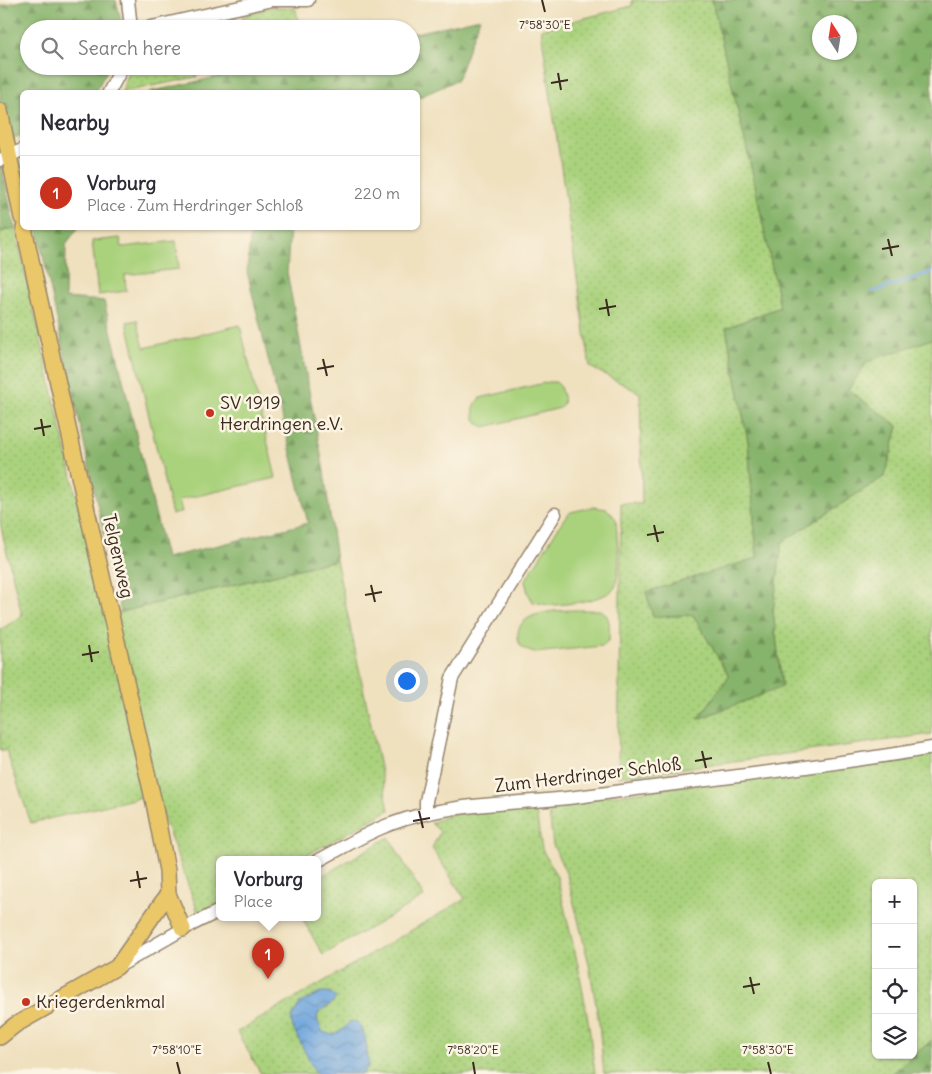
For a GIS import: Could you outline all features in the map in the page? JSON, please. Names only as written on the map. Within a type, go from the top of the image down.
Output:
[{"type":"main road","points":[[0,111],[11,155],[20,207]]},
{"type":"main road","name":"Telgenweg","points":[[24,230],[154,803],[167,870],[168,894],[183,929]]},
{"type":"main road","points":[[0,1037],[15,1025],[117,967],[168,894]]},
{"type":"street","points":[[128,0],[130,20]]},
{"type":"street","points":[[184,20],[272,0],[308,0]]},
{"type":"street","points":[[110,90],[118,75]]},
{"type":"street","points":[[426,813],[426,800],[452,678],[555,514]]},
{"type":"street","name":"Zum Herdringer Schloß","points":[[321,859],[390,824],[426,813],[453,808],[551,800],[827,765],[932,748]]},
{"type":"street","points":[[117,967],[216,912]]},
{"type":"green space","points":[[25,0],[116,0],[121,20],[20,20],[20,75],[105,75],[96,90],[20,90],[20,136],[0,143],[0,6]]},
{"type":"green space","points":[[632,0],[712,0],[754,180],[780,307],[726,328],[748,441],[757,558],[653,617],[693,615],[729,676],[698,719],[782,687],[773,611],[782,542],[885,476],[898,426],[848,390],[932,255],[932,734],[618,777],[621,503],[642,504],[640,393],[590,367],[541,29],[632,6]]},
{"type":"green space","points":[[712,0],[932,0],[932,339],[867,362],[848,390],[898,426],[885,476],[782,542],[773,611],[782,687],[698,719],[729,676],[693,615],[653,617],[646,592],[757,558],[748,441],[726,328],[780,307],[754,180]]},
{"type":"green space","points":[[272,7],[296,9],[298,20],[243,20],[242,16]]},
{"type":"green space","points":[[480,18],[457,80],[420,97],[420,90],[158,90],[226,75],[420,75],[420,32]]},
{"type":"green space","points":[[128,75],[196,75],[197,77],[132,90],[123,90]]},
{"type":"green space","points":[[0,159],[15,228],[0,232]]},
{"type":"green space","points":[[15,228],[104,616],[336,560],[389,810],[305,856],[216,856],[216,906],[199,915],[155,794],[31,823],[6,750],[0,750],[0,630],[22,616],[0,523],[0,232]]},
{"type":"green space","points":[[37,230],[76,230],[66,244],[65,298],[104,301],[166,558],[308,523],[247,272],[251,230],[290,230],[287,272],[324,471],[336,560],[121,612]]},
{"type":"green space","points":[[120,238],[122,247],[176,241],[179,269],[125,275],[126,291],[98,295],[92,241]]},
{"type":"green space","name":"SV 1919 Herdringen e.V.","points":[[137,320],[144,348],[240,325],[276,478],[179,500],[182,512],[172,515],[127,322]]},
{"type":"green space","points":[[556,382],[559,385],[564,400],[560,408],[485,427],[475,419],[475,405],[480,398]]},
{"type":"green space","points":[[593,507],[607,509],[616,519],[618,570],[616,585],[613,590],[598,597],[567,604],[552,605],[533,602],[525,581],[565,517],[571,512]]},
{"type":"green space","points":[[564,610],[601,610],[607,616],[609,628],[609,640],[602,646],[534,653],[523,648],[520,644],[518,638],[520,627],[526,619],[537,614]]},
{"type":"green space","points":[[932,753],[932,1040],[917,1053],[917,879],[872,879],[872,1059],[910,1059],[892,1074],[604,1074],[599,1023],[589,964],[567,875],[553,845],[548,804]]},
{"type":"green space","points":[[535,806],[542,849],[557,877],[578,965],[595,1074],[261,1074],[237,1032],[465,899],[432,848],[440,832],[431,823],[452,814]]},
{"type":"green space","points":[[389,837],[424,897],[323,955],[304,921],[321,921],[321,877]]},
{"type":"green space","points":[[932,1040],[932,1074],[892,1074],[910,1059],[917,1059],[917,1053]]},
{"type":"water","points":[[322,992],[330,992],[336,998],[318,1014],[317,1018],[323,1032],[332,1035],[345,1028],[350,1021],[357,1022],[361,1027],[366,1042],[369,1065],[362,1074],[316,1074],[293,1028],[291,1019],[300,1003]]},
{"type":"waterway","points":[[872,292],[932,272]]},
{"type":"place","name":"SV 1919 Herdringen e.V.","points":[[210,413]]},
{"type":"place","name":"Vorburg","points":[[268,979]]},
{"type":"place","name":"Kriegerdenkmal","points":[[26,1002]]}]
